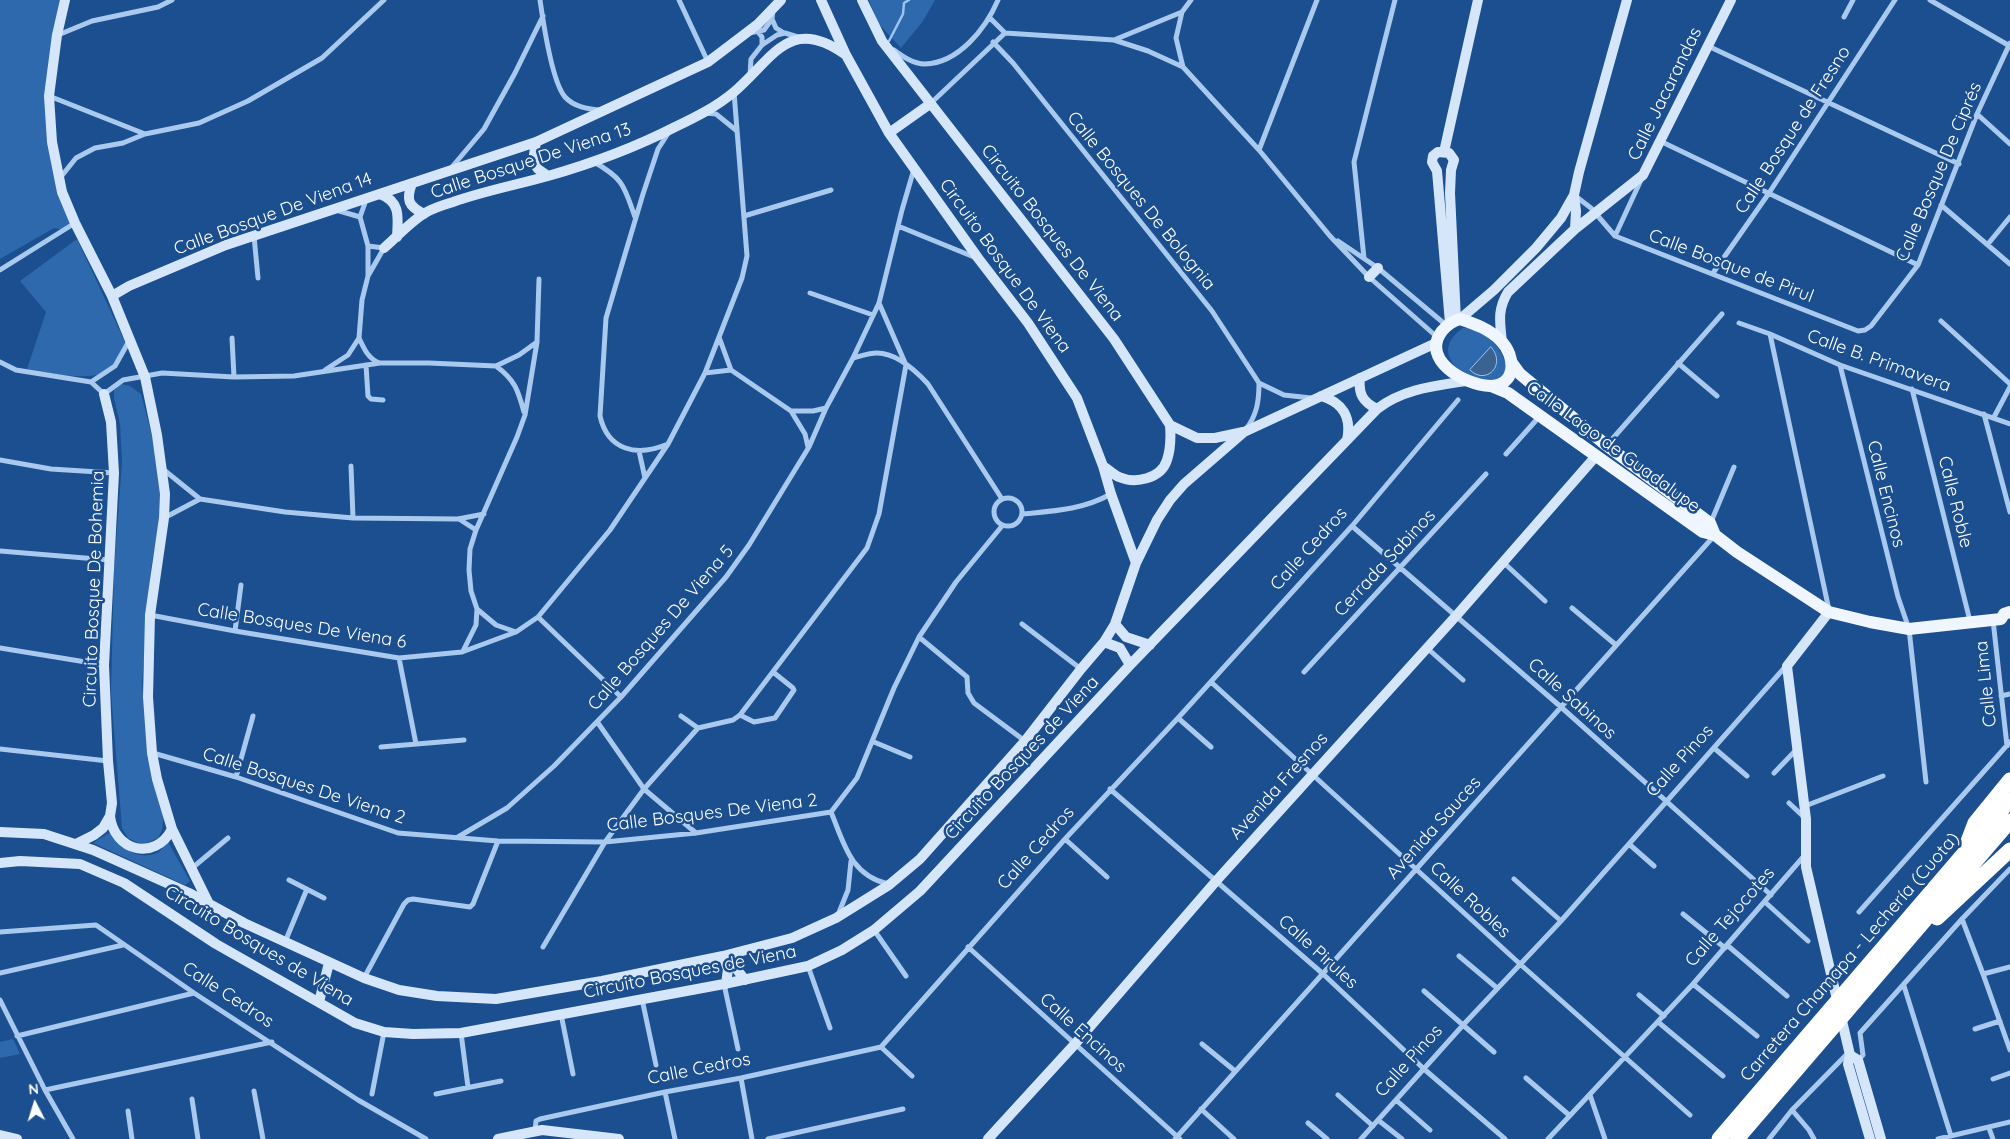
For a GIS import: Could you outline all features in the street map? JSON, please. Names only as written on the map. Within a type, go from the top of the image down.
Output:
[{"type":"highway","points":[[1962,856],[1975,823],[2010,780]]},
{"type":"highway","name":"Carretera Chamapa - Lechería (Cuota)","points":[[1719,1139],[2010,800]]},
{"type":"highway","name":"Carretera Chamapa - Lechería (Cuota)","points":[[1737,1139],[2010,821]]},
{"type":"highway","points":[[1891,958],[2010,850]]},
{"type":"main road","points":[[65,0],[57,35],[49,96],[52,142],[62,192],[75,223],[112,296],[144,378],[163,470],[165,494],[164,518],[150,615],[148,697],[152,753],[157,779],[172,829],[210,905]]},
{"type":"main road","name":"Calle Bosque De Viena 13","points":[[449,172],[536,142],[708,62],[773,14],[780,0]]},
{"type":"main road","name":"Circuito Bosque De Viena","points":[[821,0],[846,55],[890,133],[978,258],[1028,323],[1077,398],[1103,466],[1136,563]]},
{"type":"main road","name":"Circuito Bosques De Viena","points":[[862,0],[882,41],[1114,339],[1170,425]]},
{"type":"main road","points":[[1444,152],[1478,0]]},
{"type":"main road","points":[[1596,214],[1575,229],[1508,292],[1501,304],[1502,342],[1512,363],[1512,373],[1507,381],[1492,386],[1478,385],[1466,381],[1446,368],[1439,358],[1437,340],[1453,322],[1494,290],[1529,255],[1561,218],[1574,195],[1627,0]]},
{"type":"main road","name":"Calle Jacarandas","points":[[1596,214],[1643,175],[1731,0]]},
{"type":"main road","points":[[801,38],[831,44],[846,55]]},
{"type":"main road","name":"Calle Bosque De Viena 13","points":[[384,248],[424,214],[486,190],[548,176],[592,161],[670,130],[704,113],[734,92],[784,45],[801,38]]},
{"type":"main road","points":[[890,133],[930,104]]},
{"type":"main road","points":[[536,142],[533,161],[538,169],[548,176]]},
{"type":"main road","points":[[1438,152],[1449,153],[1454,160],[1451,170],[1450,193],[1453,322],[1436,171],[1432,162],[1433,156],[1438,152]]},
{"type":"main road","name":"Calle Bosque De Viena 14","points":[[112,296],[128,286],[226,245],[449,172]]},
{"type":"main road","points":[[412,183],[408,194],[409,201],[414,208],[424,214]]},
{"type":"main road","points":[[380,194],[390,198],[395,205],[398,216],[396,237]]},
{"type":"main road","points":[[1574,195],[1576,211],[1575,229]]},
{"type":"main road","points":[[1561,218],[1575,229]]},
{"type":"main road","points":[[1369,277],[1378,268]]},
{"type":"main road","points":[[1453,322],[1477,324],[1502,342]]},
{"type":"main road","name":"Circuito Bosques de Viena","points":[[0,832],[44,834],[76,844],[189,893],[286,942],[364,978],[399,990],[438,996],[496,998],[602,981],[723,956],[792,938],[836,918],[889,884],[920,859],[1025,741],[1104,642],[1115,624],[1136,563],[1170,500],[1184,484],[1244,432],[1437,340]]},
{"type":"main road","name":"Calle Lago de Guadalupe","points":[[1512,363],[1520,374],[1606,446],[1712,529],[1737,552],[1829,612],[1909,629],[2004,618]]},
{"type":"main road","points":[[1360,378],[1359,393],[1363,400],[1377,409]]},
{"type":"main road","name":"Circuito Bosques de Viena","points":[[0,863],[20,861],[80,864],[124,883],[216,944],[355,1022],[384,1032],[413,1034],[460,1033],[725,984],[808,966],[842,950],[874,930],[920,891],[1130,665],[1377,409],[1393,398],[1409,392],[1466,381]]},
{"type":"main road","name":"Calle Lago de Guadalupe","points":[[1492,386],[1508,392],[1702,532],[1712,529]]},
{"type":"main road","name":"Circuito Bosque De Bohemia","points":[[104,394],[112,422],[114,473],[104,665],[108,761],[112,803],[110,816]]},
{"type":"main road","points":[[1317,397],[1338,404],[1345,411],[1349,430],[1347,440]]},
{"type":"main road","points":[[1170,425],[1197,438],[1215,438],[1244,432]]},
{"type":"main road","points":[[1103,466],[1119,477],[1135,481],[1148,478],[1160,471],[1166,463],[1172,444],[1170,425]]},
{"type":"main road","name":"Avenida Fresnos","points":[[988,1139],[1075,1044],[1217,880],[1456,616],[1596,456]]},
{"type":"main road","name":"Calle Pinos","points":[[1786,666],[1829,612]]},
{"type":"main road","points":[[1115,624],[1126,637],[1150,645]]},
{"type":"main road","points":[[1104,642],[1120,648],[1130,665]]},
{"type":"main road","points":[[1786,666],[1805,806],[1805,854],[1808,877],[1870,1139]]},
{"type":"main road","points":[[110,816],[111,826],[115,835],[131,847],[152,847],[161,843],[172,829]]},
{"type":"main road","points":[[76,844],[103,828],[110,816]]},
{"type":"main road","points":[[736,953],[735,967],[745,980]]},
{"type":"main road","points":[[723,956],[728,969],[725,984]]},
{"type":"main road","points":[[319,1002],[330,962]]},
{"type":"main road","points":[[1851,1057],[1882,1139]]},
{"type":"main road","points":[[498,1139],[542,1130],[620,1139]]},
{"type":"main road","points":[[0,1135],[17,1139]]},
{"type":"street","points":[[57,35],[92,21],[158,7],[172,0]]},
{"type":"street","points":[[59,178],[76,158],[95,148],[123,143],[145,134],[199,123],[248,101],[322,58],[384,0]]},
{"type":"street","points":[[540,0],[556,80],[565,97],[584,109],[607,110]]},
{"type":"street","points":[[679,0],[708,62]]},
{"type":"street","points":[[882,41],[905,59],[925,64],[952,56],[967,44],[990,18],[998,0]]},
{"type":"street","points":[[1183,67],[1176,38],[1182,12],[1191,0]]},
{"type":"street","points":[[1258,150],[1317,0]]},
{"type":"street","points":[[1364,258],[1354,162],[1395,0]]},
{"type":"street","points":[[1844,17],[1853,0]]},
{"type":"street","name":"Calle Bosque de Fresno","points":[[1713,274],[1769,194],[1895,0]]},
{"type":"street","points":[[1930,0],[2009,44]]},
{"type":"street","points":[[1114,40],[1182,12]]},
{"type":"street","points":[[746,33],[764,30],[773,14]]},
{"type":"street","points":[[773,14],[776,28],[784,33],[801,38]]},
{"type":"street","points":[[449,172],[484,129],[515,73],[542,16]]},
{"type":"street","points":[[990,18],[1005,33]]},
{"type":"street","points":[[758,32],[762,37],[762,45]]},
{"type":"street","points":[[750,75],[751,59],[762,45],[777,35],[784,33]]},
{"type":"street","points":[[930,104],[993,42],[1005,33],[1114,40],[1148,50],[1183,67],[1258,150],[1330,236],[1369,277],[1437,340]]},
{"type":"street","name":"Calle Bosques De Bolognia","points":[[993,42],[1013,63],[1212,310],[1259,383]]},
{"type":"street","name":"Calle Bosque De Ciprés","points":[[1865,330],[1871,326],[1918,265],[1977,114],[2009,44]]},
{"type":"street","points":[[1707,45],[1959,164]]},
{"type":"street","name":"Calle Bosques De Viena 6","points":[[150,615],[399,658],[462,652],[516,632],[538,617],[610,530],[668,444],[706,373],[720,337],[742,278],[748,256],[734,92]]},
{"type":"street","points":[[49,96],[145,134]]},
{"type":"street","points":[[704,113],[716,114],[737,131]]},
{"type":"street","points":[[1977,114],[2010,144]]},
{"type":"street","points":[[668,444],[639,452],[625,448],[612,440],[603,428],[600,416],[606,318],[635,217],[658,149],[670,130]]},
{"type":"street","points":[[1660,141],[1918,265]]},
{"type":"street","points":[[592,161],[609,170],[623,184],[635,217]]},
{"type":"street","name":"Calle Bosques De Viena 5","points":[[457,837],[507,808],[598,723],[726,577],[749,546],[809,447],[826,408],[853,358],[879,303],[914,168]]},
{"type":"street","points":[[1615,236],[1643,175]]},
{"type":"street","points":[[744,216],[831,190]]},
{"type":"street","points":[[1439,194],[1450,193]]},
{"type":"street","name":"Calle Bosque de Pirul","points":[[1574,195],[1585,201],[1615,236],[1858,330],[1865,330]]},
{"type":"street","points":[[322,372],[348,354],[359,338],[362,300],[368,276],[368,246],[360,218],[366,198]]},
{"type":"street","points":[[1941,206],[2010,264]]},
{"type":"street","points":[[332,209],[360,218]]},
{"type":"street","points":[[1988,244],[2010,217]]},
{"type":"street","points":[[0,270],[75,223]]},
{"type":"street","points":[[898,226],[978,258]]},
{"type":"street","points":[[254,236],[258,278]]},
{"type":"street","points":[[1330,236],[1453,322]]},
{"type":"street","points":[[368,246],[384,248]]},
{"type":"street","name":"Calle Bosque De Viena 13","points":[[368,276],[384,248]]},
{"type":"street","points":[[462,652],[474,632],[477,609],[469,570],[470,549],[476,530],[525,415],[537,342],[539,280]]},
{"type":"street","points":[[810,293],[873,315]]},
{"type":"street","points":[[543,947],[605,842],[644,789],[698,728],[733,720],[740,715],[861,556],[871,540],[880,514],[906,365],[879,303]]},
{"type":"street","points":[[1606,446],[1722,314]]},
{"type":"street","points":[[1941,321],[2010,385],[1994,417]]},
{"type":"street","name":"Calle B. Primavera","points":[[1739,323],[1770,334],[1840,365],[2010,424]]},
{"type":"street","points":[[1770,334],[1829,612]]},
{"type":"street","points":[[720,337],[731,370],[791,411],[805,434],[809,447]]},
{"type":"street","points":[[232,338],[234,377]]},
{"type":"street","points":[[359,338],[372,360],[380,363]]},
{"type":"street","points":[[91,382],[115,366],[129,341]]},
{"type":"street","points":[[0,362],[16,370],[91,382],[104,394],[123,380],[171,372],[234,377],[294,376],[380,363],[496,366],[519,356],[537,342]]},
{"type":"street","points":[[853,358],[879,353],[887,354],[906,365],[928,384],[1002,498]]},
{"type":"street","points":[[1678,363],[1717,396]]},
{"type":"street","points":[[366,365],[368,396],[371,399],[383,400]]},
{"type":"street","name":"Calle Encinos","points":[[1840,365],[1898,597],[1909,629],[1926,782]]},
{"type":"street","points":[[496,366],[514,383],[525,415]]},
{"type":"street","points":[[706,373],[731,370]]},
{"type":"street","points":[[1244,432],[1252,421],[1257,409],[1259,383],[1284,395],[1317,397]]},
{"type":"street","name":"Calle Roble","points":[[1912,389],[1970,623]]},
{"type":"street","name":"Calle Cedros","points":[[535,1132],[536,1121],[540,1119],[881,1048],[1110,789],[1178,718],[1352,526],[1458,400]]},
{"type":"street","points":[[791,411],[813,411],[826,408]]},
{"type":"street","points":[[1984,414],[2010,512]]},
{"type":"street","points":[[1506,454],[1540,416]]},
{"type":"street","points":[[639,452],[645,478]]},
{"type":"street","points":[[0,460],[51,469],[114,473]]},
{"type":"street","points":[[351,466],[353,518]]},
{"type":"street","name":"Avenida Sauces","points":[[1177,1138],[1616,645],[1712,529],[1734,467]]},
{"type":"street","points":[[163,470],[200,499],[285,512],[353,518],[458,519],[484,514]]},
{"type":"street","name":"Cerrada Sabinos","points":[[1304,672],[1486,474]]},
{"type":"street","points":[[1022,514],[1082,507],[1111,494]]},
{"type":"street","points":[[1002,498],[1014,499],[1022,508],[1022,514],[1020,520],[1015,525],[1002,526],[996,520],[993,512],[995,504],[1002,498]]},
{"type":"street","points":[[164,518],[200,499]]},
{"type":"street","points":[[458,519],[476,530]]},
{"type":"street","name":"Calle Bosques De Viena 2","points":[[152,753],[236,777],[398,833],[498,841],[605,842],[696,833],[831,812],[858,778],[894,688],[919,637],[956,582],[1002,526]]},
{"type":"street","name":"Calle Sabinos","points":[[1352,526],[1561,707],[1771,895]]},
{"type":"street","points":[[0,551],[109,560]]},
{"type":"street","points":[[1503,562],[1545,601]]},
{"type":"street","points":[[234,631],[241,585]]},
{"type":"street","points":[[1572,608],[1616,645]]},
{"type":"street","points":[[477,609],[496,625],[516,632]]},
{"type":"street","points":[[538,617],[620,697]]},
{"type":"street","name":"Calle Lima","points":[[2004,618],[2001,696],[2008,744]]},
{"type":"street","points":[[1022,624],[1081,669]]},
{"type":"street","points":[[919,637],[967,677],[968,693],[974,703],[1025,741]]},
{"type":"street","points":[[0,648],[104,665]]},
{"type":"street","points":[[1427,648],[1462,680]]},
{"type":"street","points":[[399,658],[416,744]]},
{"type":"street","name":"Calle Pinos","points":[[1362,1139],[1424,1068],[1561,920],[1786,666]]},
{"type":"street","points":[[740,715],[754,722],[775,718],[794,690],[773,672]]},
{"type":"street","name":"Calle Robles","points":[[1211,682],[1520,964],[1690,1115]]},
{"type":"street","points":[[2001,696],[2010,694]]},
{"type":"street","points":[[236,777],[253,716]]},
{"type":"street","points":[[681,716],[698,728]]},
{"type":"street","points":[[1178,718],[1210,747]]},
{"type":"street","points":[[598,723],[644,789],[696,833]]},
{"type":"street","points":[[381,747],[464,740]]},
{"type":"street","points":[[874,742],[910,757]]},
{"type":"street","points":[[1859,912],[2008,744]]},
{"type":"street","points":[[1714,748],[1747,776]]},
{"type":"street","points":[[0,749],[108,761]]},
{"type":"street","points":[[1774,773],[1797,749]]},
{"type":"street","points":[[1805,806],[1883,776]]},
{"type":"street","name":"Calle Pirules","points":[[1110,789],[1322,973],[1504,1139]]},
{"type":"street","points":[[1789,803],[1806,818]]},
{"type":"street","points":[[831,812],[852,861],[870,878],[889,884]]},
{"type":"street","points":[[191,869],[228,838]]},
{"type":"street","points":[[1065,839],[1107,877]]},
{"type":"street","points":[[364,978],[404,904],[408,900],[413,899],[470,907],[473,904],[498,841]]},
{"type":"street","points":[[1629,844],[1654,866]]},
{"type":"street","name":"Calle Tejocotes","points":[[1548,1139],[1694,984],[1805,854]]},
{"type":"street","points":[[836,918],[846,897],[852,861]]},
{"type":"street","points":[[1769,1139],[1792,1110],[1851,1057],[1863,1055],[1860,1032],[1904,986],[1962,919],[2010,870]]},
{"type":"street","points":[[1514,879],[1561,920]]},
{"type":"street","points":[[290,880],[324,898]]},
{"type":"street","points":[[286,942],[307,889]]},
{"type":"street","points":[[1765,902],[1808,941]]},
{"type":"street","points":[[1683,914],[1787,996]]},
{"type":"street","points":[[1962,919],[2010,1048]]},
{"type":"street","name":"Calle Cedros","points":[[0,932],[96,925],[194,993],[272,1042],[358,1100],[426,1139]]},
{"type":"street","points":[[874,930],[906,976]]},
{"type":"street","points":[[0,974],[123,944]]},
{"type":"street","name":"Calle Encinos","points":[[968,948],[1177,1138]]},
{"type":"street","points":[[1459,956],[1498,988]]},
{"type":"street","points":[[808,966],[830,1028]]},
{"type":"street","points":[[1983,974],[2010,966]]},
{"type":"street","points":[[725,984],[738,1048]]},
{"type":"street","points":[[1694,984],[1757,1036]]},
{"type":"street","points":[[1904,986],[1951,1136]]},
{"type":"street","points":[[1424,991],[1494,1052]]},
{"type":"street","points":[[17,1036],[194,993]]},
{"type":"street","points":[[1639,995],[1664,1016]]},
{"type":"street","points":[[642,999],[656,1065]]},
{"type":"street","points":[[0,1000],[45,1090],[73,1139]]},
{"type":"street","points":[[561,1014],[573,1074]]},
{"type":"street","points":[[1975,1029],[2000,1021]]},
{"type":"street","points":[[1658,1022],[1723,1076]]},
{"type":"street","points":[[372,1094],[384,1032]]},
{"type":"street","points":[[460,1033],[468,1087]]},
{"type":"street","points":[[45,1090],[272,1042]]},
{"type":"street","points":[[1202,1044],[1235,1071]]},
{"type":"street","points":[[881,1048],[912,1076]]},
{"type":"street","points":[[1993,1079],[2010,1073]]},
{"type":"street","points":[[741,1078],[752,1139]]},
{"type":"street","points":[[1526,1078],[1569,1115]]},
{"type":"street","points":[[436,1094],[501,1081]]},
{"type":"street","points":[[254,1091],[263,1139]]},
{"type":"street","points":[[665,1092],[675,1139]]},
{"type":"street","points":[[1338,1095],[1373,1126]]},
{"type":"street","points":[[1590,1095],[1605,1139]]},
{"type":"street","points":[[192,1100],[198,1139]]},
{"type":"street","points":[[1396,1100],[1430,1130]]},
{"type":"street","points":[[768,1139],[903,1109]]},
{"type":"street","points":[[1202,1109],[1234,1139]]},
{"type":"street","points":[[1792,1110],[1814,1139]]},
{"type":"street","points":[[128,1111],[132,1139]]},
{"type":"street","points":[[1378,1120],[1402,1139]]},
{"type":"street","points":[[1938,1139],[2010,1122]]},
{"type":"street","points":[[1308,1123],[1327,1139]]},
{"type":"street","points":[[1989,1128],[1993,1139]]},
{"type":"shaded area","points":[[0,0],[62,0],[47,121],[71,222],[69,227],[63,230],[54,228],[0,259]]},
{"type":"shaded area","points":[[869,0],[935,0],[923,21],[901,48],[878,23]]},
{"type":"shaded area","points":[[77,239],[126,344],[121,358],[117,365],[98,375],[61,375],[27,369],[46,312],[20,281]]},
{"type":"shaded area","points":[[1463,328],[1479,331],[1486,335],[1501,352],[1507,366],[1500,382],[1477,382],[1454,365],[1448,351],[1449,343]]},
{"type":"shaded area","points":[[1491,347],[1497,360],[1496,366],[1492,371],[1482,376],[1470,370]]},
{"type":"shaded area","points":[[121,384],[130,386],[141,394],[154,443],[164,497],[152,561],[142,684],[153,781],[164,815],[162,830],[158,838],[142,845],[128,838],[122,828],[111,693],[114,570],[122,462],[120,424],[114,390]]},
{"type":"shaded area","points":[[112,831],[124,848],[136,854],[150,855],[157,853],[168,842],[190,881],[185,885],[93,843]]},
{"type":"shaded area","points":[[13,1039],[20,1054],[0,1058],[0,1042]]},
{"type":"waterway","points":[[889,41],[903,14],[904,3],[909,0]]}]
